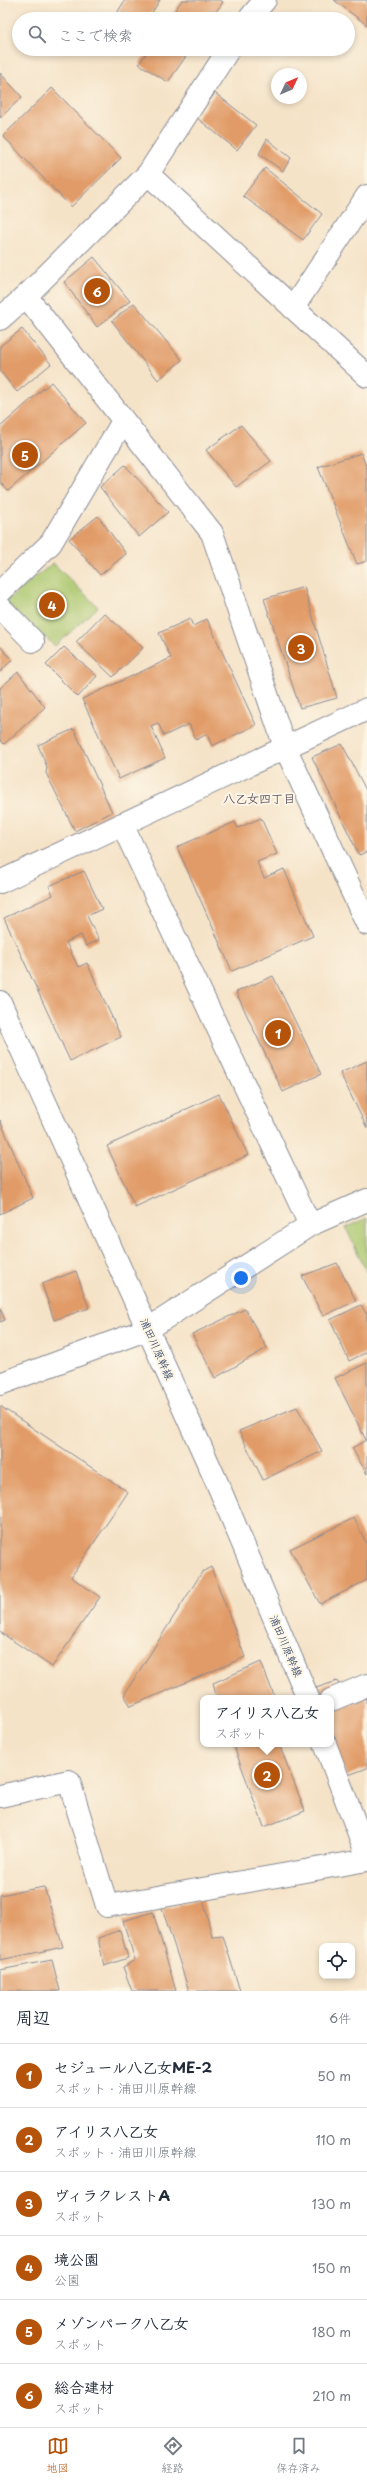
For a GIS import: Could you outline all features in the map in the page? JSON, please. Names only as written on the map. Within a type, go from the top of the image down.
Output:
[{"type":"street","points":[[254,12],[265,0]]},
{"type":"street","points":[[0,319],[26,296],[148,174],[224,56]]},
{"type":"street","points":[[148,174],[367,376]]},
{"type":"street","points":[[293,308],[367,196]]},
{"type":"street","points":[[26,296],[212,533],[285,747],[367,924]]},
{"type":"street","points":[[0,592],[51,543],[124,421]]},
{"type":"street","points":[[0,607],[33,641]]},
{"type":"street","points":[[0,882],[367,709]]},
{"type":"street","points":[[122,824],[310,1226]]},
{"type":"street","name":"浦田川原幹線","points":[[0,1002],[218,1485],[307,1695]]},
{"type":"street","points":[[0,1384],[148,1329],[310,1226],[367,1200]]},
{"type":"street","points":[[334,1699],[367,1685]]},
{"type":"street","points":[[327,1747],[367,1855]]},
{"type":"street","points":[[0,1796],[69,1781],[107,1906],[367,1860]]},
{"type":"green space","points":[[53,563],[98,607],[55,646],[5,602]]},
{"type":"green space","points":[[367,1218],[367,1273],[346,1228]]},
{"type":"building","points":[[125,0],[160,0],[152,12],[118,12]]},
{"type":"building","points":[[182,0],[220,0],[223,2],[216,12],[174,12]]},
{"type":"building","points":[[334,0],[367,0],[367,25],[355,16],[355,12],[350,12]]},
{"type":"building","points":[[144,56],[186,56],[168,82],[139,64]]},
{"type":"building","points":[[0,73],[22,97],[0,118]]},
{"type":"building","points":[[52,88],[121,158],[71,207],[3,136]]},
{"type":"building","points":[[215,93],[256,125],[237,150],[197,118]]},
{"type":"building","points":[[267,139],[291,158],[283,171],[259,154]]},
{"type":"building","points":[[265,168],[322,214],[303,240],[243,196]]},
{"type":"building","points":[[94,257],[130,301],[97,327],[64,282]]},
{"type":"building","points":[[134,303],[182,360],[158,380],[112,321]]},
{"type":"building","points":[[22,329],[51,364],[17,392],[0,371],[0,346]]},
{"type":"building","points":[[51,382],[86,423],[8,491],[0,482],[0,427]]},
{"type":"building","points":[[241,425],[271,461],[236,487],[206,450]]},
{"type":"building","points":[[361,453],[367,469],[367,561],[357,564],[318,467]]},
{"type":"building","points":[[125,465],[168,512],[139,537],[100,487]]},
{"type":"building","points":[[98,516],[126,554],[100,575],[69,539]]},
{"type":"building","points":[[304,587],[337,698],[300,708],[264,599]]},
{"type":"building","points":[[104,613],[143,648],[113,677],[76,642]]},
{"type":"building","points":[[190,619],[193,626],[207,619],[256,725],[212,746],[207,734],[196,740],[189,724],[164,736],[158,723],[151,726],[165,758],[119,779],[82,699],[171,658],[159,633]]},
{"type":"building","points":[[0,646],[12,660],[0,672]]},
{"type":"building","points":[[64,647],[97,676],[78,697],[46,665]]},
{"type":"building","points":[[18,672],[45,707],[4,744],[0,740],[0,688]]},
{"type":"building","points":[[74,729],[112,812],[75,831],[46,773],[47,767],[38,745]]},
{"type":"building","points":[[342,744],[367,792],[367,852],[359,855],[312,757]]},
{"type":"building","points":[[261,818],[277,854],[257,862],[264,878],[284,869],[313,936],[232,971],[177,847],[235,822],[238,828]]},
{"type":"building","points":[[84,871],[102,909],[87,916],[99,940],[86,946],[81,935],[66,942],[78,967],[87,963],[121,1037],[70,1061],[4,918],[53,895],[49,886]]},
{"type":"building","points":[[273,976],[321,1074],[283,1092],[236,992]]},
{"type":"building","points":[[367,1061],[367,1128],[340,1073]]},
{"type":"building","points":[[219,1094],[248,1155],[135,1207],[107,1146]]},
{"type":"building","points":[[0,1120],[33,1198],[0,1214]]},
{"type":"building","points":[[337,1263],[356,1301],[323,1316],[302,1276]]},
{"type":"building","points":[[76,1271],[89,1308],[54,1320],[42,1284]]},
{"type":"building","points":[[361,1305],[367,1315],[367,1352],[349,1361],[330,1320]]},
{"type":"building","points":[[0,1308],[5,1320],[0,1322]]},
{"type":"building","points":[[245,1309],[267,1348],[215,1378],[192,1334]]},
{"type":"building","points":[[367,1363],[367,1474],[352,1448],[366,1440],[335,1378]]},
{"type":"building","points":[[0,1406],[128,1492],[71,1577],[100,1597],[52,1667],[0,1632]]},
{"type":"building","points":[[297,1407],[322,1451],[263,1480],[239,1431]]},
{"type":"building","points":[[354,1518],[367,1545],[367,1580],[320,1604],[290,1549]]},
{"type":"building","points":[[211,1567],[245,1657],[131,1706],[124,1695],[202,1572]]},
{"type":"building","points":[[261,1662],[274,1695],[216,1695],[213,1683]]},
{"type":"building","points":[[337,1681],[351,1704],[367,1698],[367,1768],[346,1776],[334,1742],[334,1695],[318,1695],[316,1688]]},
{"type":"building","points":[[234,1747],[280,1747],[305,1811],[264,1827]]},
{"type":"building","points":[[44,1887],[63,1947],[0,1960],[0,1895]]},
{"type":"building","points":[[203,1899],[212,1937],[223,1936],[240,1991],[189,1991],[162,1908]]},
{"type":"building","points":[[153,1912],[176,1991],[132,1991],[123,1967],[135,1960],[123,1921]]},
{"type":"building","points":[[120,1930],[128,1958],[104,1966],[98,1938]]},
{"type":"building","points":[[52,1960],[60,1991],[0,1991],[0,1970]]},
{"type":"place","name":"総合建材","points":[[97,291]]},
{"type":"place","name":"メゾンパーク八乙女","points":[[25,455]]},
{"type":"place","name":"境公園","points":[[52,605]]},
{"type":"place","name":"ヴィラクレストA","points":[[301,648]]},
{"type":"place","name":"セジュール八乙女ME-2","points":[[278,1033]]},
{"type":"place","name":"アイリス八乙女","points":[[267,1775]]},
{"type":"district","name":"八乙女四丁目","points":[[259,799]]}]
